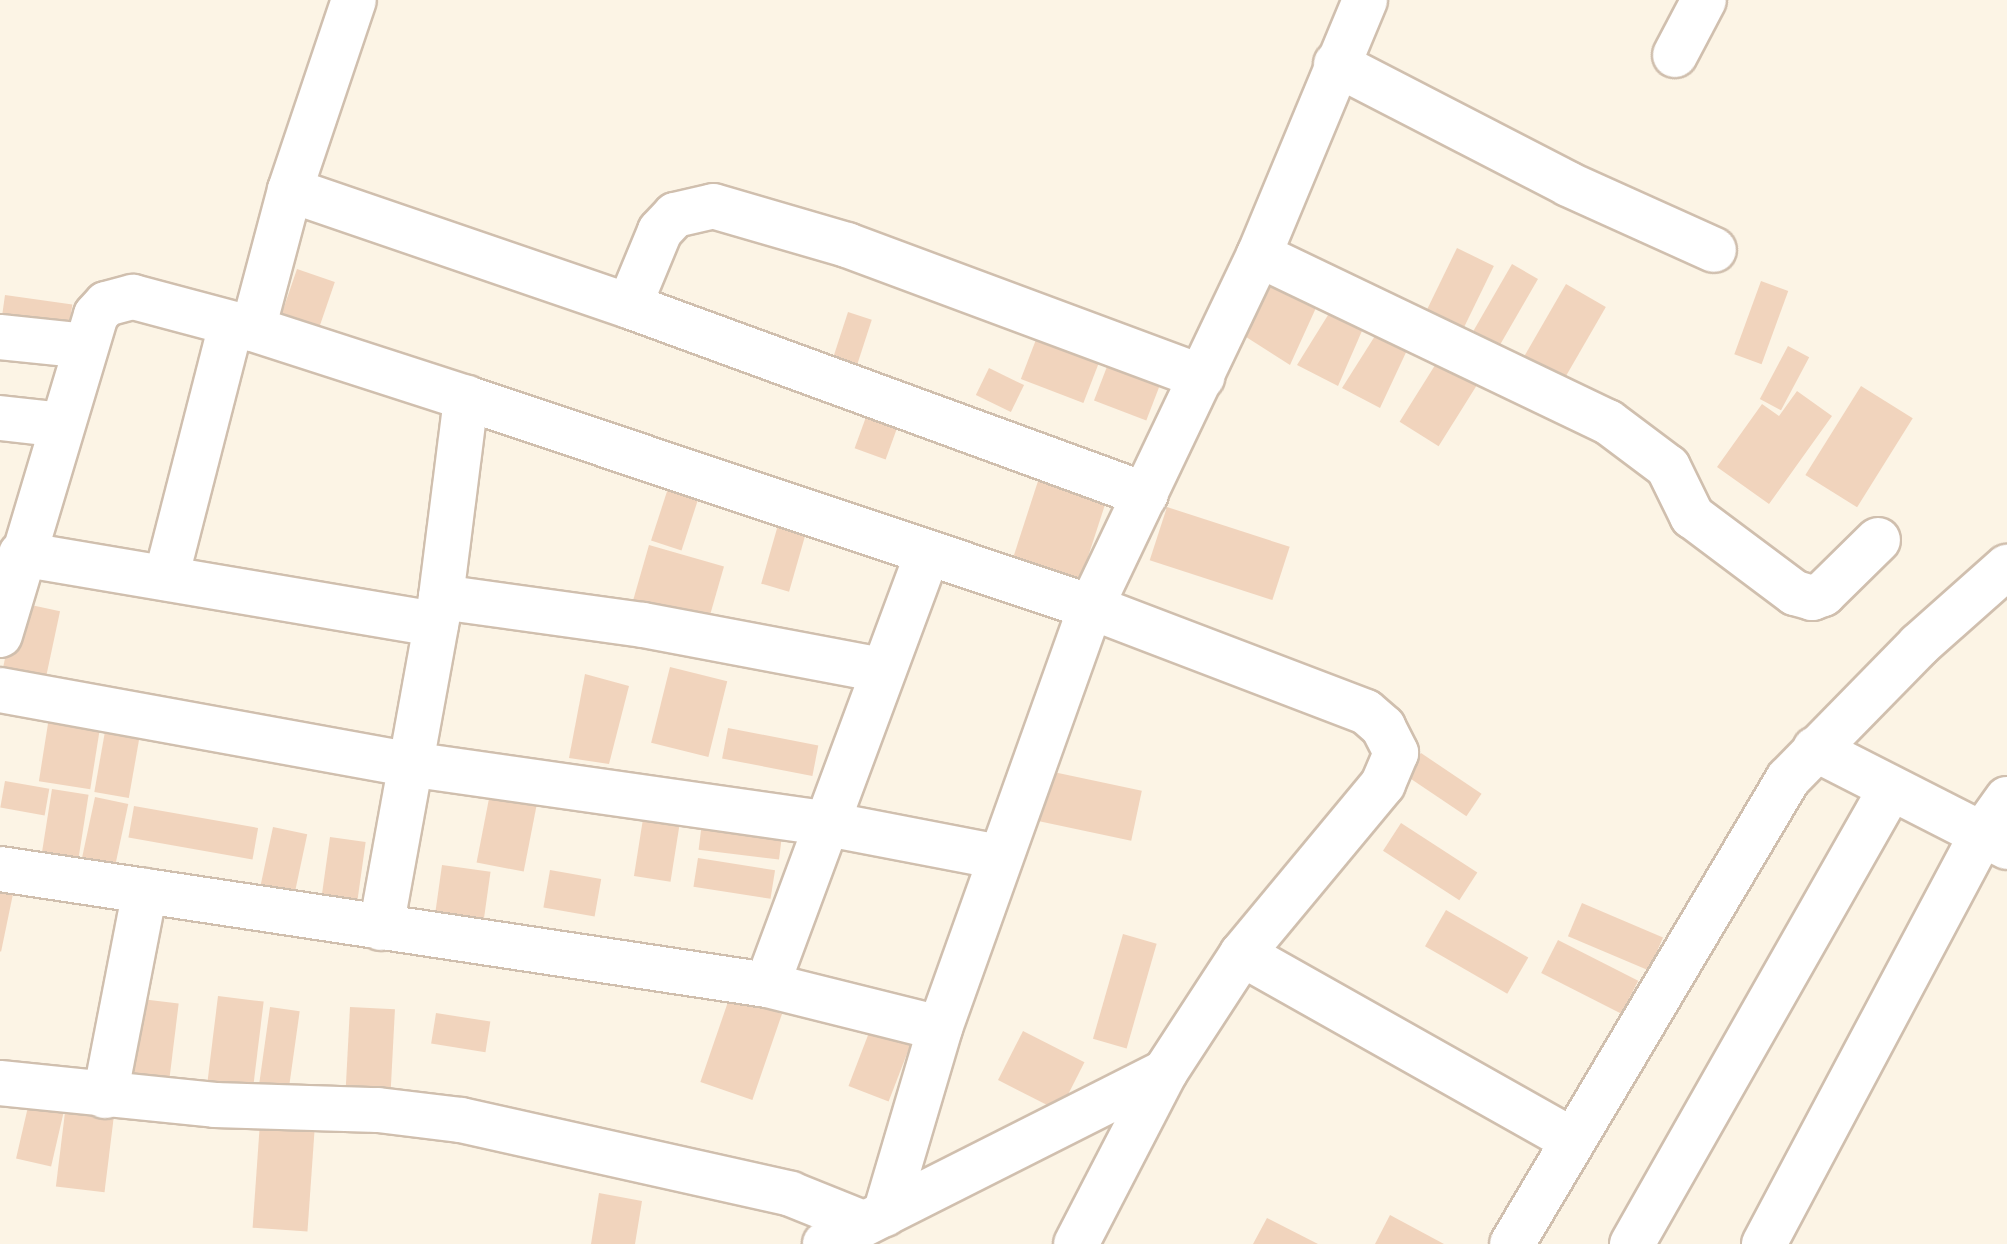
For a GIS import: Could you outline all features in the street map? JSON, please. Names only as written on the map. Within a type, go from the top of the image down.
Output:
[{"type":"street","points":[[166,578],[242,326],[354,0]]},
{"type":"street","points":[[874,1219],[1091,607],[1259,255],[1365,0]]},
{"type":"street","points":[[1675,55],[1704,0]]},
{"type":"street","points":[[1336,64],[1568,184],[1714,250]]},
{"type":"street","points":[[290,190],[629,306],[1146,495]]},
{"type":"street","points":[[629,306],[660,231],[675,215],[713,206],[847,245],[1202,377]]},
{"type":"street","points":[[1259,255],[1608,422],[1668,467],[1692,516],[1804,597],[1823,594],[1878,540]]},
{"type":"street","points":[[0,635],[21,554],[96,315],[120,297],[242,326],[466,398],[927,555],[1091,607],[1366,712],[1393,740],[1396,753],[1383,784],[1242,954],[1165,1072],[1076,1244]]},
{"type":"street","points":[[0,337],[86,346]]},
{"type":"street","points":[[381,928],[438,611],[466,398]]},
{"type":"street","points":[[0,418],[62,425]]},
{"type":"street","points":[[21,554],[166,578],[438,611],[643,625],[882,670]]},
{"type":"street","points":[[767,985],[927,555]]},
{"type":"street","points":[[1512,1244],[1570,1139],[1761,818],[1815,749],[2007,567]]},
{"type":"street","points":[[0,690],[409,764],[828,824],[1000,857]]},
{"type":"street","points":[[1815,749],[1994,840]]},
{"type":"street","points":[[1632,1244],[1891,788]]},
{"type":"street","points":[[1764,1244],[1994,840],[2007,799]]},
{"type":"street","points":[[0,869],[767,985],[940,1028]]},
{"type":"street","points":[[105,1096],[145,891]]},
{"type":"street","points":[[1242,954],[1570,1139]]},
{"type":"street","points":[[825,1244],[1165,1072]]},
{"type":"street","points":[[0,1083],[105,1096],[378,1110],[461,1120],[791,1194],[874,1219]]},
{"type":"building","points":[[1457,248],[1494,266],[1461,333],[1424,315]]},
{"type":"building","points":[[1512,264],[1538,279],[1493,357],[1467,342]]},
{"type":"building","points":[[297,269],[335,282],[316,336],[278,323]]},
{"type":"building","points":[[1272,280],[1320,299],[1290,365],[1232,328]]},
{"type":"building","points":[[1761,281],[1788,291],[1762,364],[1734,354]]},
{"type":"building","points":[[1566,284],[1606,307],[1559,388],[1520,365]]},
{"type":"building","points":[[5,295],[72,304],[69,330],[1,321]]},
{"type":"building","points":[[1333,307],[1365,324],[1338,386],[1297,365]]},
{"type":"building","points":[[848,312],[872,320],[856,367],[833,360]]},
{"type":"building","points":[[1042,324],[1105,348],[1083,403],[1021,379]]},
{"type":"building","points":[[1380,328],[1409,346],[1380,408],[1342,388]]},
{"type":"building","points":[[1788,346],[1809,357],[1781,410],[1760,399]]},
{"type":"building","points":[[1113,351],[1165,371],[1146,421],[1094,400]]},
{"type":"building","points":[[1442,354],[1481,378],[1439,446],[1400,422]]},
{"type":"building","points":[[989,368],[1024,385],[1011,412],[976,395]]},
{"type":"building","points":[[1861,386],[1913,418],[1857,507],[1805,475]]},
{"type":"building","points":[[1797,391],[1832,416],[1769,504],[1717,467],[1762,404],[1779,416]]},
{"type":"building","points":[[870,406],[901,417],[886,460],[855,448]]},
{"type":"building","points":[[673,473],[703,483],[681,550],[651,541]]},
{"type":"building","points":[[1039,478],[1107,500],[1079,585],[1011,563]]},
{"type":"building","points":[[1167,507],[1290,547],[1272,600],[1150,560]]},
{"type":"building","points":[[778,525],[806,533],[789,592],[761,584]]},
{"type":"building","points":[[649,545],[724,566],[707,626],[632,605]]},
{"type":"building","points":[[17,602],[60,611],[43,692],[0,683]]},
{"type":"building","points":[[670,667],[727,681],[708,757],[651,743]]},
{"type":"building","points":[[585,674],[629,686],[609,764],[569,758]]},
{"type":"building","points":[[50,711],[101,719],[90,789],[39,781]]},
{"type":"building","points":[[107,720],[141,726],[129,798],[94,792]]},
{"type":"building","points":[[728,728],[818,746],[812,776],[722,758]]},
{"type":"building","points":[[1421,753],[1482,794],[1466,816],[1406,775]]},
{"type":"building","points":[[1044,770],[1142,791],[1131,841],[1033,820]]},
{"type":"building","points":[[493,778],[540,787],[524,872],[477,862]]},
{"type":"building","points":[[5,781],[49,789],[45,815],[0,808]]},
{"type":"building","points":[[52,789],[89,795],[76,874],[39,868]]},
{"type":"building","points":[[95,797],[128,804],[112,878],[79,871]]},
{"type":"building","points":[[646,800],[683,806],[670,882],[634,876]]},
{"type":"building","points":[[134,806],[258,828],[253,859],[128,838]]},
{"type":"building","points":[[703,814],[783,824],[779,860],[699,850]]},
{"type":"building","points":[[1401,823],[1477,873],[1459,900],[1383,851]]},
{"type":"building","points":[[273,827],[307,834],[291,910],[257,902]]},
{"type":"building","points":[[330,837],[366,842],[355,916],[320,911]]},
{"type":"building","points":[[698,858],[775,870],[771,899],[693,887]]},
{"type":"building","points":[[442,865],[491,872],[482,931],[434,924]]},
{"type":"building","points":[[550,870],[601,879],[595,916],[543,907]]},
{"type":"building","points":[[0,886],[14,889],[1,952],[0,951]]},
{"type":"building","points":[[1582,903],[1663,937],[1649,971],[1568,936]]},
{"type":"building","points":[[1446,910],[1528,957],[1507,994],[1425,946]]},
{"type":"building","points":[[1123,934],[1157,944],[1127,1048],[1093,1039]]},
{"type":"building","points":[[1558,940],[1638,981],[1621,1014],[1541,973]]},
{"type":"building","points":[[218,996],[264,1002],[252,1099],[206,1093]]},
{"type":"building","points":[[730,996],[782,1014],[752,1100],[700,1082]]},
{"type":"building","points":[[133,998],[179,1004],[168,1088],[123,1082]]},
{"type":"building","points":[[270,1007],[300,1011],[286,1106],[257,1102]]},
{"type":"building","points":[[350,1007],[395,1009],[390,1098],[345,1096]]},
{"type":"building","points":[[436,1013],[490,1022],[485,1052],[431,1044]]},
{"type":"building","points":[[875,1017],[915,1032],[889,1101],[848,1086]]},
{"type":"building","points":[[1023,1031],[1084,1062],[1060,1111],[998,1080]]},
{"type":"building","points":[[30,1098],[65,1106],[51,1167],[16,1158]]},
{"type":"building","points":[[66,1104],[115,1110],[105,1192],[56,1186]]},
{"type":"building","points":[[260,1122],[315,1126],[307,1232],[253,1228]]},
{"type":"building","points":[[599,1193],[642,1201],[635,1244],[591,1244]]},
{"type":"building","points":[[1390,1215],[1444,1244],[1375,1244]]},
{"type":"building","points":[[1267,1218],[1318,1244],[1253,1244]]}]
